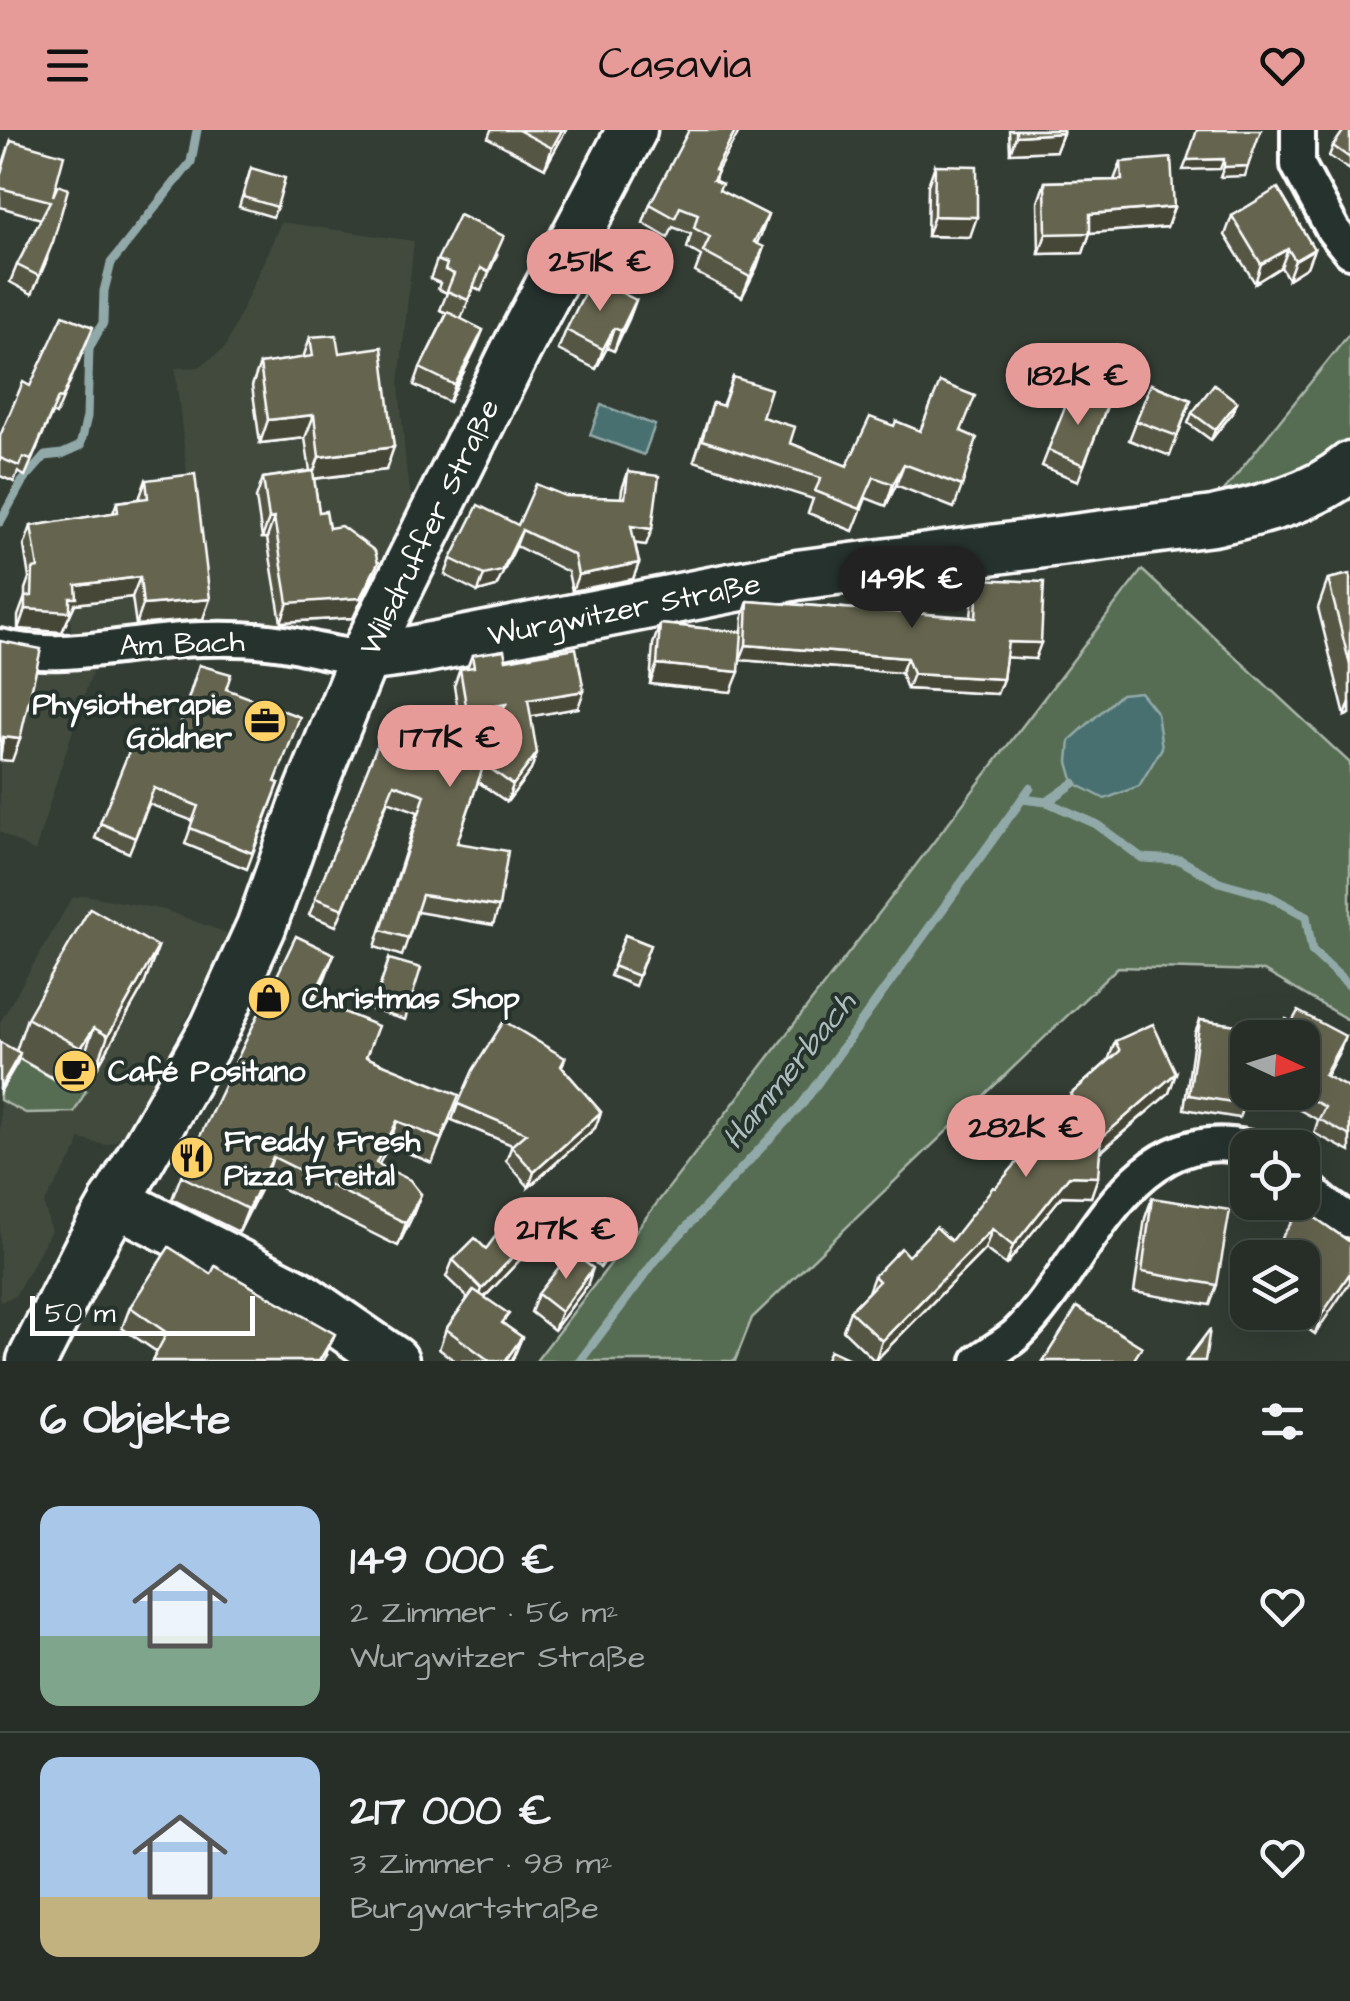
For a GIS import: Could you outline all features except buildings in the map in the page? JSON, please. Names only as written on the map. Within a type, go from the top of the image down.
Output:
[{"type":"main road","name":"Wilsdruffer Straße","points":[[32,1361],[115,1201],[215,1028],[246,960],[364,657],[516,350],[632,130]]},
{"type":"main road","name":"Wurgwitzer Straße","points":[[364,657],[797,575],[1213,521],[1270,508],[1337,478],[1350,467]]},
{"type":"main road","points":[[115,1201],[297,1294],[394,1361]]},
{"type":"street","points":[[1298,130],[1298,165],[1332,230],[1350,251]]},
{"type":"street","name":"Am Bach","points":[[0,646],[59,653],[201,639],[256,640],[364,657]]},
{"type":"street","points":[[979,1361],[1017,1334],[1126,1189],[1176,1155],[1208,1144],[1230,1146]]},
{"type":"street","points":[[1320,1199],[1350,1221]]},
{"type":"shaded area","points":[[281,222],[414,241],[399,384],[407,476],[414,507],[356,617],[259,629],[204,626],[175,368],[199,367],[225,348]]},
{"type":"shaded area","points":[[127,555],[137,634],[72,642],[69,604]]},
{"type":"shaded area","points":[[98,654],[35,852],[0,832],[0,655]]},
{"type":"shaded area","points":[[85,895],[165,910],[232,935],[127,1129],[106,1145],[79,1139],[78,1148],[44,1204],[51,1231],[15,1296],[0,1302],[0,1022],[72,898]]},
{"type":"green space","points":[[1350,333],[1350,445],[1319,469],[1222,502],[1222,493]]},
{"type":"green space","points":[[1142,570],[1350,763],[1350,1021],[1264,971],[1118,967],[752,1318],[735,1361],[536,1361]]},
{"type":"green space","points":[[19,1059],[66,1086],[69,1082],[86,1091],[74,1112],[26,1113],[0,1100],[0,1092]]},
{"type":"water","points":[[601,405],[655,425],[644,455],[590,435]]},
{"type":"water","points":[[1140,692],[1157,713],[1162,748],[1139,786],[1105,799],[1074,783],[1068,762],[1070,740],[1121,694]]},
{"type":"waterway","points":[[0,522],[22,482],[45,456],[80,446],[87,417],[89,348],[103,323],[104,291],[111,263],[191,162],[197,130]]},
{"type":"waterway","points":[[1047,802],[1074,783]]},
{"type":"waterway","name":"Hammerbach","points":[[580,1361],[655,1261],[803,1103],[1030,788]]},
{"type":"waterway","name":"Hammerbach","points":[[1022,799],[1047,802],[1096,824],[1142,858],[1180,860],[1219,882],[1269,896],[1306,916],[1312,951],[1350,986]]},
{"type":"place","name":"Physiotherapie Göldner","points":[[265,721]]},
{"type":"place","name":"Christmas Shop","points":[[269,998]]},
{"type":"place","name":"Café Positano","points":[[75,1071]]},
{"type":"place","name":"Freddy Fresh Pizza Freital","points":[[192,1158]]}]
